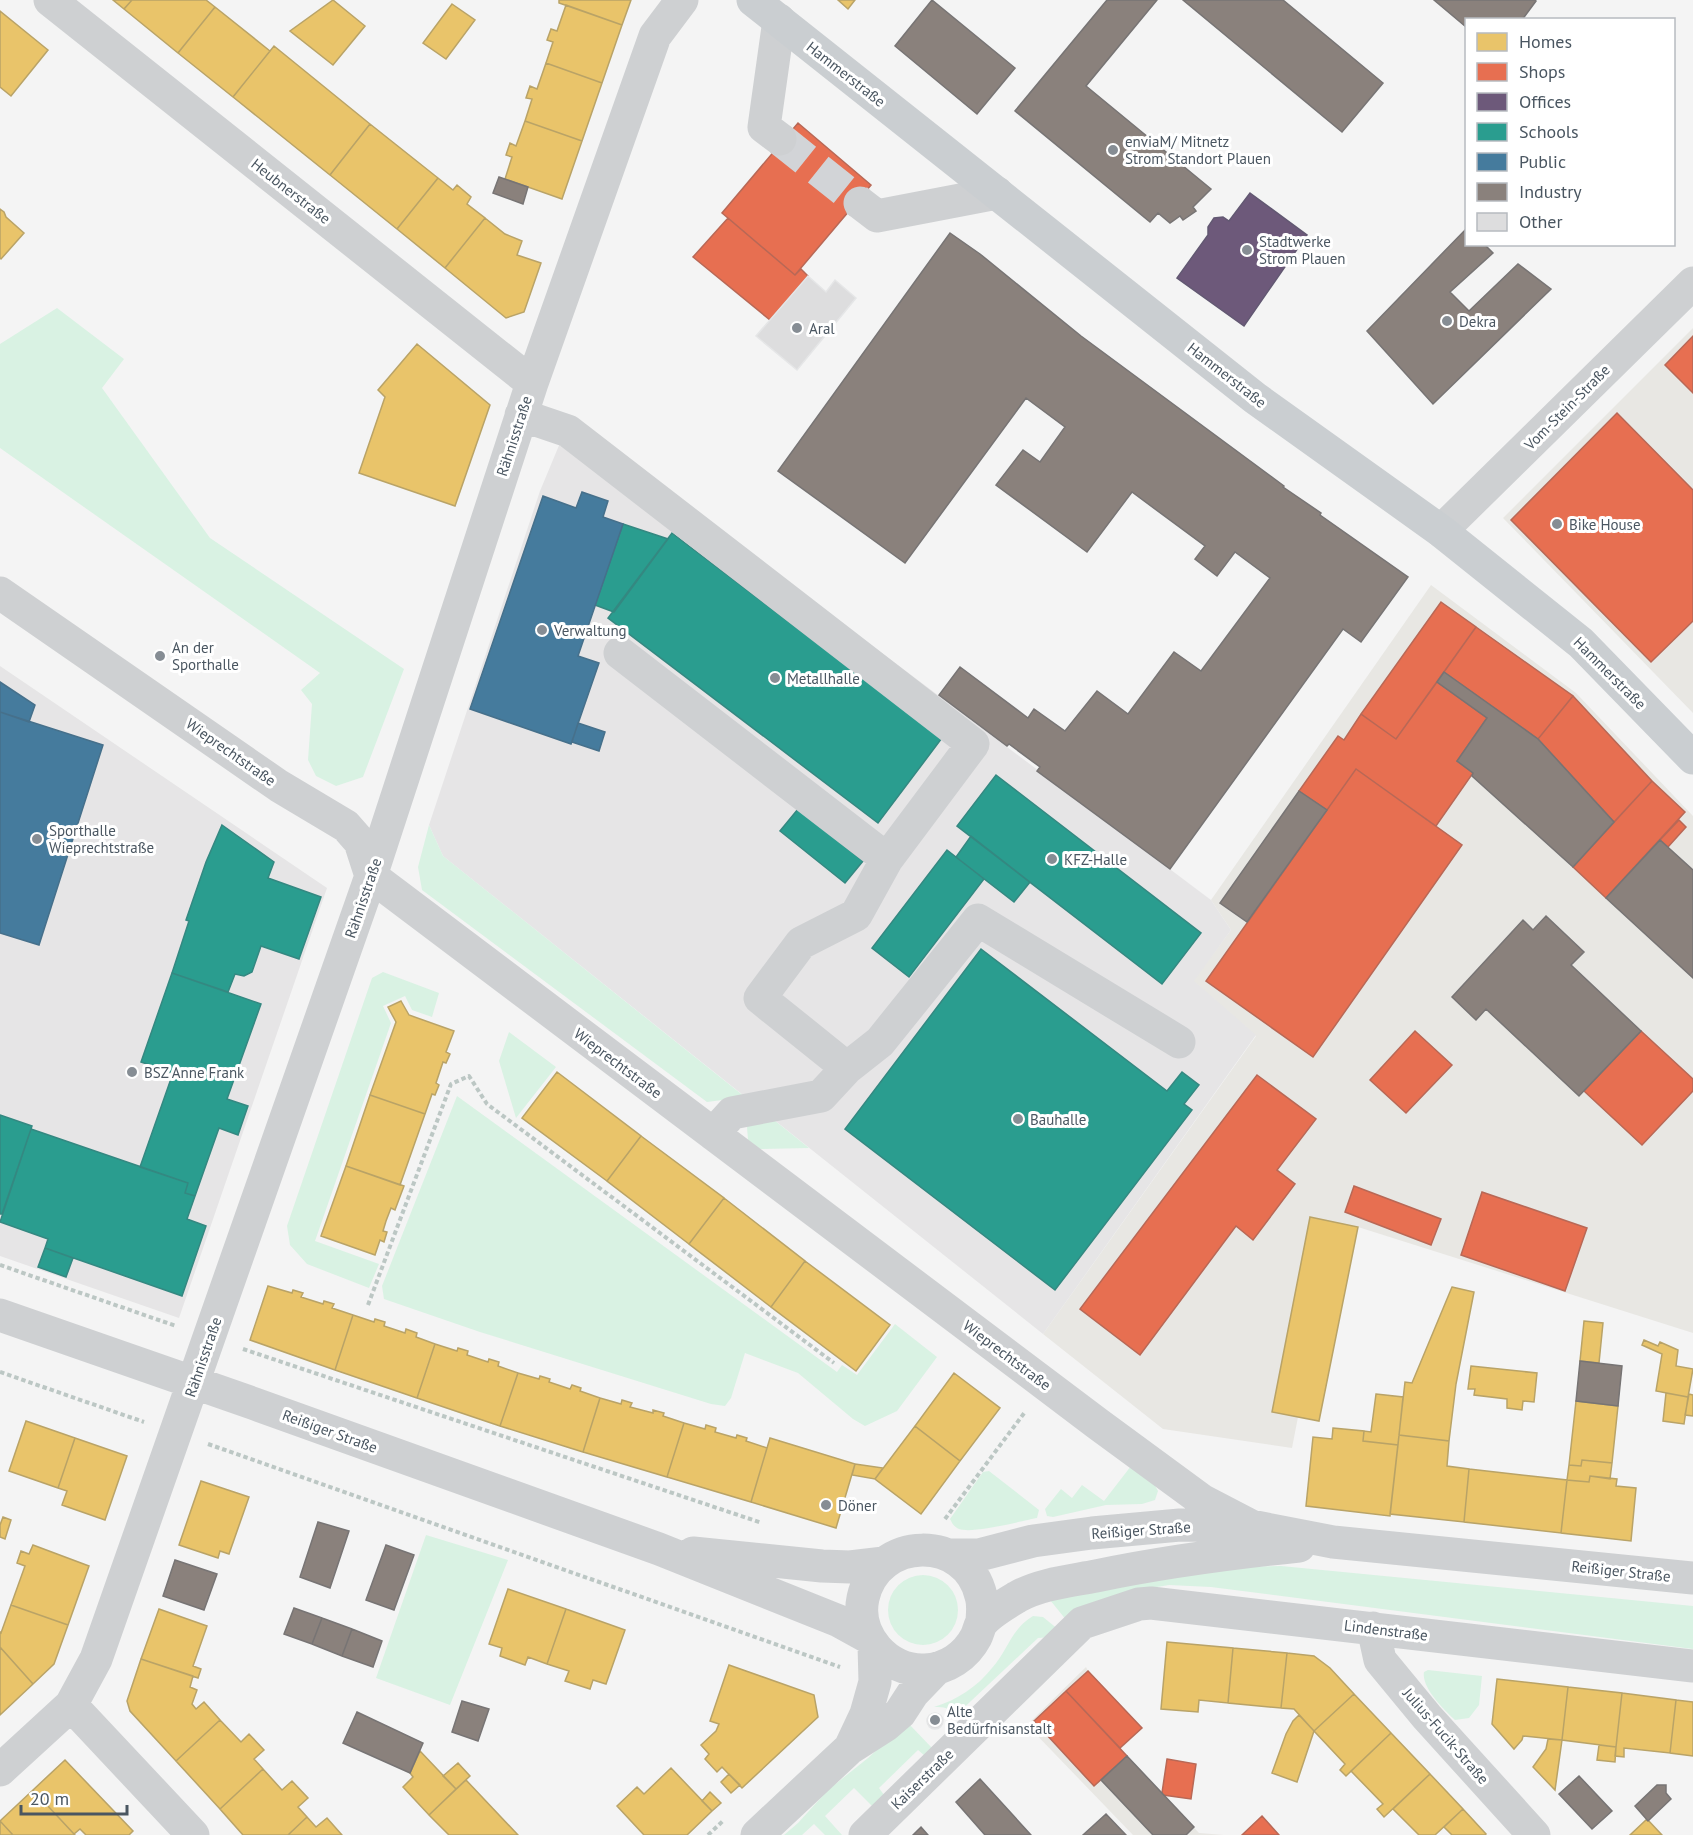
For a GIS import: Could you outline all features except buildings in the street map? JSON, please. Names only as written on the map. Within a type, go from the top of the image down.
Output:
[{"type":"main road","name":"Hammerstraße","points":[[753,0],[1255,398],[1442,531],[1581,643],[1693,758]]},
{"type":"street","name":"Heubnerstraße","points":[[50,0],[532,382]]},
{"type":"street","name":"Rähnisstraße","points":[[0,1770],[71,1705],[96,1659],[371,876],[532,382],[655,36],[682,0]]},
{"type":"street","points":[[779,20],[764,127],[780,139]]},
{"type":"street","points":[[860,203],[877,216],[997,193]]},
{"type":"street","name":"Vom-Stein-Straße","points":[[1442,531],[1693,283]]},
{"type":"street","points":[[521,416],[568,431],[973,744],[887,859],[856,915],[801,943],[760,998],[847,1068]]},
{"type":"street","name":"Wieprechtstraße","points":[[0,593],[279,786],[346,826],[360,842],[371,876],[1045,1385],[1203,1501],[1251,1526]]},
{"type":"street","points":[[620,653],[887,859]]},
{"type":"street","points":[[713,1134],[732,1113],[821,1096],[847,1068],[880,1042],[978,920],[1179,1042]]},
{"type":"street","name":"Reißiger Straße","points":[[0,1315],[659,1549],[839,1621],[871,1641],[890,1660],[901,1666],[925,1670],[950,1664],[970,1647],[982,1623],[1004,1605],[1025,1593],[1059,1583],[1220,1554],[1334,1542]]},
{"type":"street","name":"Reißiger Straße","points":[[659,1549],[850,1567],[884,1563],[895,1555],[923,1549],[936,1550],[949,1555],[979,1555],[1033,1541],[1092,1533],[1180,1526],[1251,1526],[1334,1542],[1693,1578]]},
{"type":"street","points":[[949,1555],[970,1572],[977,1584],[982,1597],[982,1623]]},
{"type":"street","points":[[850,1748],[866,1714],[875,1682],[871,1641],[862,1612],[863,1599],[871,1579],[884,1563]]},
{"type":"street","name":"Lindenstraße","points":[[1082,1623],[1139,1604],[1151,1603],[1693,1666]]},
{"type":"street","name":"Kaiserstraße","points":[[865,1835],[1082,1623]]},
{"type":"street","name":"Julius-Fucik-Straße","points":[[1373,1628],[1380,1660],[1427,1717],[1534,1835]]},
{"type":"street","points":[[757,1835],[850,1748],[886,1725],[900,1713],[936,1668]]},
{"type":"street","points":[[71,1705],[193,1835]]},
{"type":"path","points":[[368,1305],[451,1084],[469,1076],[487,1104],[834,1364]]},
{"type":"path","points":[[0,1265],[770,1526]]},
{"type":"path","points":[[0,1372],[804,1653]]},
{"type":"path","points":[[941,1524],[1045,1385]]},
{"type":"shaded area","points":[[1693,328],[1693,713],[1503,518]]},
{"type":"shaded area","points":[[570,419],[1211,900],[1231,930],[1194,981],[1256,1035],[1043,1334],[443,856],[429,825],[540,491]]},
{"type":"shaded area","points":[[1431,585],[1576,693],[1693,816],[1693,1333],[1358,1227],[1319,1421],[1298,1417],[1292,1448],[1163,1429],[1043,1334],[1256,1036],[1193,981],[1231,930],[1211,900]]},
{"type":"shaded area","name":"BSZ Anne Frank","points":[[0,666],[327,888],[179,1318],[0,1256]]},
{"type":"shaded area","points":[[1086,1667],[1142,1728],[1121,1749],[1199,1833],[1224,1835],[1133,1835],[1027,1725]]},
{"type":"green space","points":[[57,308],[124,359],[102,388],[210,538],[404,669],[363,777],[336,786],[316,776],[308,760],[312,704],[301,690],[320,673],[0,448],[0,344]]},
{"type":"green space","points":[[429,825],[443,856],[745,1097],[707,1102],[422,890],[418,867]]},
{"type":"green space","points":[[383,972],[439,993],[432,1017],[412,1010],[405,996],[383,1006],[391,1023],[315,1241],[379,1264],[369,1288],[307,1264],[290,1245],[287,1226],[372,978]]},
{"type":"green space","points":[[509,1032],[556,1067],[516,1118],[499,1061]]},
{"type":"green space","points":[[457,1096],[837,1372],[842,1365],[857,1375],[895,1324],[937,1357],[897,1411],[865,1426],[853,1419],[798,1373],[745,1353],[731,1398],[725,1406],[711,1404],[480,1332],[384,1299],[382,1286]]},
{"type":"green space","points":[[769,1116],[809,1148],[760,1149],[748,1140],[747,1127],[752,1120]]},
{"type":"green space","points":[[1131,1466],[1153,1482],[1158,1491],[1155,1500],[1142,1504],[1106,1505],[1053,1517],[1047,1516],[1045,1509],[1061,1489],[1072,1498],[1082,1485],[1104,1501]]},
{"type":"green space","points":[[989,1471],[1039,1510],[1037,1518],[975,1530],[959,1529],[954,1526],[950,1519],[983,1472]]},
{"type":"green space","points":[[426,1535],[508,1560],[450,1705],[376,1678]]},
{"type":"green space","points":[[1281,1566],[1693,1606],[1693,1649],[1211,1587],[1169,1585],[1133,1591],[1067,1621],[1050,1600],[1219,1567]]},
{"type":"green space","points":[[923,1575],[942,1581],[952,1591],[958,1610],[952,1629],[942,1639],[923,1645],[904,1639],[894,1629],[888,1610],[894,1591],[904,1581]]},
{"type":"green space","points":[[1033,1616],[1043,1617],[1059,1630],[1052,1637],[1038,1638],[954,1717],[949,1709],[934,1707],[959,1697],[980,1681],[997,1661],[1015,1633]]},
{"type":"green space","points":[[1428,1670],[1482,1676],[1479,1705],[1469,1718],[1455,1720],[1440,1704],[1426,1684],[1424,1672]]},
{"type":"green space","points":[[904,1725],[910,1725],[932,1748],[925,1756],[918,1750],[879,1788],[884,1795],[872,1806],[854,1788],[825,1816],[842,1835],[825,1835],[814,1824],[802,1835],[784,1835],[828,1790]]},
{"type":"tunnel","points":[[780,139],[860,203]]},
{"type":"place","name":"enviaM/ Mitnetz Strom Standort Plauen","points":[[1113,150]]},
{"type":"place","name":"Stadtwerke Strom Plauen","points":[[1247,250]]},
{"type":"place","name":"Dekra","points":[[1447,321]]},
{"type":"place","name":"Aral","points":[[797,328]]},
{"type":"place","name":"Bike House","points":[[1557,524]]},
{"type":"place","name":"Verwaltung","points":[[542,630]]},
{"type":"place","name":"An der Sporthalle","points":[[160,656]]},
{"type":"place","name":"Metallhalle","points":[[775,678]]},
{"type":"place","name":"Sporthalle Wieprechtstraße","points":[[37,839]]},
{"type":"place","name":"KFZ-Halle","points":[[1052,859]]},
{"type":"place","name":"BSZ Anne Frank","points":[[132,1072]]},
{"type":"place","name":"Bauhalle","points":[[1018,1119]]},
{"type":"place","name":"Döner","points":[[826,1505]]},
{"type":"place","name":"Alte Bedürfnisanstalt","points":[[935,1720]]}]
